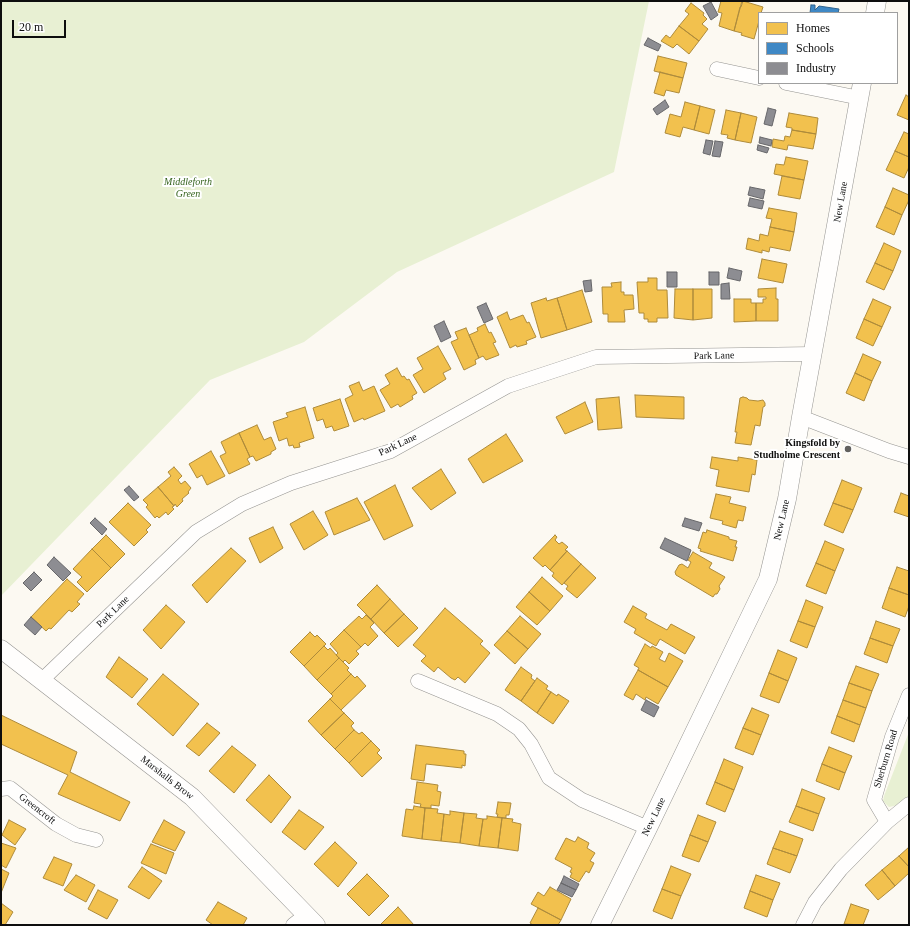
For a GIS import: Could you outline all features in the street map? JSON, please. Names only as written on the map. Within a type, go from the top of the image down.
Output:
[{"type":"street","points":[[875,12],[877,1]]},
{"type":"street","points":[[716,69],[758,78]]},
{"type":"street","points":[[795,84],[861,91]]},
{"type":"street","name":"New Lane","points":[[600,925],[768,579],[787,499],[861,91]]},
{"type":"street","name":"Park Lane","points":[[42,680],[196,532],[242,504],[291,483],[391,450],[508,386],[596,357],[813,354]]},
{"type":"street","points":[[801,417],[889,451],[909,457]]},
{"type":"street","name":"Marshalls Brow","points":[[1,649],[192,797],[306,921]]},
{"type":"street","points":[[418,681],[497,714],[519,729],[531,744],[549,778],[582,800],[648,828]]},
{"type":"street","name":"Sherburn Road","points":[[887,822],[874,800],[892,737],[909,695]]},
{"type":"street","name":"Greencroft","points":[[1,789],[10,788],[56,824],[76,835],[96,840]]},
{"type":"street","points":[[803,925],[815,902],[841,869],[887,822],[909,804]]},
{"type":"green space","name":"Middleforth Green","points":[[1,1],[649,1],[614,172],[397,272],[304,342],[210,380],[1,596]]},
{"type":"green space","points":[[909,732],[909,796],[898,805],[889,807],[883,801],[884,796]]},
{"type":"building: Homes","points":[[721,1],[742,1],[734,31],[719,26],[722,13],[718,12]]},
{"type":"building: Homes","points":[[743,1],[763,7],[761,12],[758,12],[758,25],[754,39],[734,31]]},
{"type":"building: Homes","points":[[691,3],[704,13],[703,15],[707,19],[702,24],[708,29],[699,41],[679,26],[689,14],[685,11]]},
{"type":"building: Homes","points":[[679,26],[699,41],[689,54],[677,44],[673,48],[661,41],[666,35],[670,38]]},
{"type":"building: Homes","points":[[658,56],[687,63],[683,78],[654,71]]},
{"type":"building: Homes","points":[[660,72],[683,78],[679,93],[666,90],[664,96],[654,93]]},
{"type":"building: Homes","points":[[906,95],[909,97],[909,120],[897,115]]},
{"type":"building: Homes","points":[[685,102],[700,106],[694,130],[683,127],[680,137],[665,133],[670,114],[681,117]]},
{"type":"building: Homes","points":[[700,106],[715,110],[709,134],[694,130]]},
{"type":"building: Homes","points":[[726,110],[741,113],[735,140],[727,138],[728,135],[721,134]]},
{"type":"building: Homes","points":[[741,113],[757,117],[751,143],[735,140]]},
{"type":"building: Homes","points":[[789,113],[818,118],[816,134],[792,130],[792,128],[786,127]]},
{"type":"building: Homes","points":[[792,130],[816,134],[813,149],[788,145],[787,150],[772,147],[773,139],[784,141],[785,136],[790,137]]},
{"type":"building: Homes","points":[[904,132],[909,134],[909,157],[895,151]]},
{"type":"building: Homes","points":[[895,151],[909,157],[909,167],[904,178],[886,170]]},
{"type":"building: Homes","points":[[786,157],[808,161],[804,180],[774,174],[776,164],[784,165]]},
{"type":"building: Homes","points":[[782,176],[804,180],[800,199],[778,195]]},
{"type":"building: Homes","points":[[893,188],[909,195],[909,200],[902,215],[885,207]]},
{"type":"building: Homes","points":[[885,207],[902,215],[894,235],[876,227]]},
{"type":"building: Homes","points":[[769,208],[797,213],[794,232],[770,227],[772,219],[766,218]]},
{"type":"building: Homes","points":[[770,227],[794,232],[790,251],[770,247],[769,252],[762,250],[762,253],[746,249],[748,238],[759,241],[760,234],[768,236]]},
{"type":"building: Homes","points":[[884,243],[901,251],[893,271],[875,263]]},
{"type":"building: Homes","points":[[762,259],[787,264],[783,283],[758,278]]},
{"type":"building: Homes","points":[[875,263],[893,271],[884,290],[866,282]]},
{"type":"building: Homes","points":[[648,278],[657,278],[657,290],[667,290],[668,318],[657,318],[657,322],[648,322],[648,319],[644,319],[644,313],[639,313],[637,282],[648,282]]},
{"type":"building: Homes","points":[[621,282],[621,292],[624,292],[624,295],[633,295],[634,309],[624,310],[625,322],[608,322],[608,314],[603,314],[602,287],[612,287],[611,283]]},
{"type":"building: Homes","points":[[776,288],[776,299],[778,299],[778,321],[756,321],[756,303],[763,303],[763,299],[766,299],[766,297],[758,297],[758,289]]},
{"type":"building: Homes","points":[[675,289],[693,289],[693,320],[674,318]]},
{"type":"building: Homes","points":[[693,289],[712,289],[712,318],[693,320]]},
{"type":"building: Homes","points":[[582,290],[592,322],[567,330],[557,298]]},
{"type":"building: Homes","points":[[546,298],[547,301],[557,298],[567,330],[541,338],[531,303]]},
{"type":"building: Homes","points":[[734,299],[751,299],[751,303],[756,303],[756,321],[734,322]]},
{"type":"building: Homes","points":[[873,299],[891,307],[882,327],[864,319]]},
{"type":"building: Homes","points":[[507,312],[510,320],[523,315],[527,323],[529,322],[536,337],[526,341],[527,344],[517,347],[516,345],[510,348],[497,317]]},
{"type":"building: Homes","points":[[864,319],[882,327],[873,346],[856,338]]},
{"type":"building: Homes","points":[[485,324],[489,333],[491,332],[496,342],[493,343],[499,355],[486,360],[483,356],[479,358],[469,335],[478,331],[477,328]]},
{"type":"building: Homes","points":[[466,328],[479,358],[475,360],[476,364],[464,370],[451,342],[458,339],[455,332]]},
{"type":"building: Homes","points":[[438,346],[451,369],[443,373],[446,379],[424,393],[413,375],[423,369],[417,358]]},
{"type":"building: Homes","points":[[863,354],[881,362],[872,381],[855,373]]},
{"type":"building: Homes","points":[[397,368],[402,377],[404,376],[407,380],[409,379],[417,393],[412,396],[413,399],[400,407],[398,404],[391,408],[380,390],[390,384],[385,375]]},
{"type":"building: Homes","points":[[855,373],[872,381],[864,401],[846,393]]},
{"type":"building: Homes","points":[[359,382],[363,391],[374,386],[385,411],[364,420],[363,418],[354,422],[345,399],[353,395],[349,386]]},
{"type":"building: Homes","points":[[635,395],[684,397],[684,419],[636,417]]},
{"type":"building: Homes","points":[[619,397],[622,428],[598,430],[596,399]]},
{"type":"building: Homes","points":[[743,397],[749,400],[763,400],[765,403],[760,426],[755,425],[751,445],[735,443],[737,432],[735,432],[740,398]]},
{"type":"building: Homes","points":[[340,399],[349,426],[334,431],[332,426],[326,428],[323,419],[317,421],[313,408]]},
{"type":"building: Homes","points":[[585,402],[593,422],[565,434],[556,417]]},
{"type":"building: Homes","points":[[305,407],[314,438],[299,443],[300,447],[294,448],[293,445],[289,446],[287,438],[279,441],[273,422],[288,417],[286,413]]},
{"type":"building: Homes","points":[[257,425],[264,440],[271,437],[276,449],[271,452],[271,454],[256,461],[253,456],[250,457],[239,433]]},
{"type":"building: Homes","points":[[239,433],[250,457],[247,459],[250,464],[229,474],[220,456],[226,453],[221,442]]},
{"type":"building: Homes","points":[[506,434],[523,461],[483,483],[468,459]]},
{"type":"building: Homes","points":[[211,451],[225,476],[207,485],[202,475],[197,478],[189,464]]},
{"type":"building: Homes","points":[[712,457],[738,461],[738,457],[757,460],[755,475],[752,474],[749,492],[716,486],[719,470],[710,468]]},
{"type":"building: Homes","points":[[174,467],[182,476],[178,480],[181,484],[185,481],[191,488],[188,492],[189,493],[182,499],[183,501],[177,507],[175,504],[174,506],[158,487],[171,476],[168,472]]},
{"type":"building: Homes","points":[[441,469],[456,493],[431,510],[412,488]]},
{"type":"building: Homes","points":[[842,480],[862,488],[853,510],[833,503]]},
{"type":"building: Homes","points":[[395,485],[413,526],[384,540],[364,502]]},
{"type":"building: Homes","points":[[158,487],[174,506],[172,507],[174,509],[168,515],[166,512],[159,518],[157,516],[155,518],[146,507],[148,505],[143,500]]},
{"type":"building: Homes","points":[[901,493],[909,496],[909,517],[894,512]]},
{"type":"building: Homes","points":[[716,494],[731,497],[729,503],[746,507],[743,521],[738,520],[736,528],[722,524],[723,521],[710,518]]},
{"type":"building: Homes","points":[[357,498],[370,520],[334,535],[325,512]]},
{"type":"building: Homes","points":[[128,503],[151,525],[146,530],[148,532],[134,546],[109,522]]},
{"type":"building: Homes","points":[[833,503],[853,510],[843,533],[824,525]]},
{"type":"building: Homes","points":[[313,511],[328,535],[304,550],[290,524]]},
{"type":"building: Homes","points":[[273,527],[283,548],[260,563],[249,538]]},
{"type":"building: Homes","points":[[707,530],[737,541],[733,561],[700,551],[701,549],[698,548],[703,532],[706,533]]},
{"type":"building: Homes","points":[[106,535],[125,554],[111,568],[92,549]]},
{"type":"building: Homes","points":[[555,535],[557,537],[555,540],[559,544],[562,542],[568,547],[565,550],[567,551],[550,570],[545,565],[543,567],[533,558]]},
{"type":"building: Homes","points":[[825,541],[844,549],[835,571],[816,563]]},
{"type":"building: Homes","points":[[231,548],[246,561],[207,603],[192,585]]},
{"type":"building: Homes","points":[[92,549],[111,568],[87,592],[77,582],[82,577],[73,569]]},
{"type":"building: Homes","points":[[567,551],[581,564],[562,585],[552,576],[554,573],[550,570]]},
{"type":"building: Homes","points":[[693,552],[712,563],[709,568],[725,577],[719,586],[720,589],[717,594],[713,597],[676,575],[675,572],[679,565],[682,564],[688,568],[691,562],[688,560]]},
{"type":"building: Homes","points":[[816,563],[835,571],[826,594],[806,586]]},
{"type":"building: Homes","points":[[581,564],[596,578],[577,598],[566,589],[568,586],[564,583]]},
{"type":"building: Homes","points":[[897,567],[909,571],[909,595],[889,588]]},
{"type":"building: Homes","points":[[542,577],[563,596],[550,611],[529,592]]},
{"type":"building: Homes","points":[[67,579],[84,594],[77,602],[80,604],[72,612],[69,610],[51,629],[49,628],[46,631],[31,617]]},
{"type":"building: Homes","points":[[377,585],[390,599],[371,619],[357,605]]},
{"type":"building: Homes","points":[[889,588],[909,595],[909,606],[905,617],[882,608]]},
{"type":"building: Homes","points":[[529,592],[550,611],[537,625],[516,607]]},
{"type":"building: Homes","points":[[390,599],[404,614],[384,633],[371,619]]},
{"type":"building: Homes","points":[[806,600],[823,607],[815,627],[798,621]]},
{"type":"building: Homes","points":[[166,605],[185,622],[161,649],[143,630]]},
{"type":"building: Homes","points":[[633,606],[647,614],[645,618],[667,630],[671,624],[695,637],[685,654],[660,639],[656,646],[634,633],[636,629],[624,622]]},
{"type":"building: Homes","points":[[445,608],[483,641],[480,644],[490,653],[465,683],[458,677],[455,680],[451,678],[438,667],[434,672],[421,661],[426,656],[413,645]]},
{"type":"building: Homes","points":[[404,614],[418,628],[398,647],[384,633]]},
{"type":"building: Homes","points":[[366,615],[374,623],[370,627],[378,636],[368,646],[365,643],[361,647],[344,630],[359,616],[362,619]]},
{"type":"building: Homes","points":[[520,616],[541,634],[528,649],[507,631]]},
{"type":"building: Homes","points":[[798,621],[815,627],[807,648],[790,641]]},
{"type":"building: Homes","points":[[876,621],[900,629],[893,646],[870,638]]},
{"type":"building: Homes","points":[[344,630],[361,647],[356,651],[359,654],[349,664],[345,660],[343,662],[336,655],[338,653],[330,644]]},
{"type":"building: Homes","points":[[507,631],[528,649],[515,664],[494,645]]},
{"type":"building: Homes","points":[[310,632],[315,637],[317,635],[326,644],[304,666],[290,652]]},
{"type":"building: Homes","points":[[870,638],[893,646],[887,663],[864,654]]},
{"type":"building: Homes","points":[[645,644],[651,648],[652,646],[663,652],[659,659],[665,662],[669,653],[683,661],[668,687],[638,670],[639,668],[634,665]]},
{"type":"building: Homes","points":[[324,646],[328,650],[330,648],[339,658],[317,680],[304,666]]},
{"type":"building: Homes","points":[[778,650],[797,658],[788,681],[769,673]]},
{"type":"building: Homes","points":[[119,657],[148,679],[132,698],[106,677]]},
{"type":"building: Homes","points":[[339,658],[349,668],[347,670],[351,674],[331,694],[317,680]]},
{"type":"building: Homes","points":[[856,666],[879,674],[872,691],[849,683]]},
{"type":"building: Homes","points":[[521,667],[532,675],[531,678],[535,681],[521,701],[505,690]]},
{"type":"building: Homes","points":[[638,670],[668,687],[658,704],[646,697],[645,700],[636,694],[633,700],[624,695]]},
{"type":"building: Homes","points":[[769,673],[788,681],[779,703],[760,696]]},
{"type":"building: Homes","points":[[163,674],[199,704],[173,736],[137,704]]},
{"type":"building: Homes","points":[[351,674],[355,678],[357,676],[366,686],[341,710],[330,699],[333,696],[331,694]]},
{"type":"building: Homes","points":[[537,678],[548,686],[546,689],[551,692],[537,713],[521,701]]},
{"type":"building: Homes","points":[[849,683],[872,691],[866,708],[843,700]]},
{"type":"building: Homes","points":[[551,692],[557,696],[558,694],[569,701],[553,724],[537,713]]},
{"type":"building: Homes","points":[[330,699],[344,713],[321,735],[308,721]]},
{"type":"building: Homes","points":[[843,700],[866,708],[860,725],[837,716]]},
{"type":"building: Homes","points":[[752,708],[769,715],[761,735],[743,728]]},
{"type":"building: Homes","points":[[344,713],[354,723],[351,726],[354,730],[335,749],[321,735]]},
{"type":"building: Homes","points":[[1,715],[77,752],[70,772],[130,802],[120,821],[58,794],[68,775],[1,744]]},
{"type":"building: Homes","points":[[837,716],[860,725],[854,742],[831,733]]},
{"type":"building: Homes","points":[[207,723],[220,733],[199,756],[186,746]]},
{"type":"building: Homes","points":[[743,728],[761,735],[753,755],[735,748]]},
{"type":"building: Homes","points":[[354,730],[359,734],[362,732],[371,741],[349,763],[335,749]]},
{"type":"building: Homes","points":[[371,741],[380,750],[377,753],[382,758],[362,777],[349,763]]},
{"type":"building: Homes","points":[[416,745],[464,751],[464,754],[466,754],[465,766],[462,765],[462,768],[426,764],[424,781],[411,779]]},
{"type":"building: Homes","points":[[232,746],[256,765],[234,793],[209,771]]},
{"type":"building: Homes","points":[[829,747],[852,756],[845,773],[822,764]]},
{"type":"building: Homes","points":[[724,759],[743,767],[734,790],[715,782]]},
{"type":"building: Homes","points":[[822,764],[845,773],[839,790],[816,781]]},
{"type":"building: Homes","points":[[269,775],[291,797],[271,823],[246,800]]},
{"type":"building: Homes","points":[[417,782],[438,785],[437,791],[441,792],[439,806],[431,805],[431,808],[425,808],[420,807],[421,804],[414,803]]},
{"type":"building: Homes","points":[[715,782],[734,790],[725,812],[706,804]]},
{"type":"building: Homes","points":[[802,789],[825,798],[819,814],[796,806]]},
{"type":"building: Homes","points":[[498,802],[511,803],[509,815],[506,815],[506,818],[497,817]]},
{"type":"building: Homes","points":[[414,806],[425,808],[422,839],[402,836],[406,809],[413,810]]},
{"type":"building: Homes","points":[[796,806],[819,814],[813,831],[789,822]]},
{"type":"building: Homes","points":[[425,808],[438,809],[437,813],[444,814],[441,841],[422,839]]},
{"type":"building: Homes","points":[[299,810],[324,827],[305,850],[282,832]]},
{"type":"building: Homes","points":[[450,811],[464,813],[460,843],[441,841],[444,814],[450,815]]},
{"type":"building: Homes","points":[[464,813],[477,814],[476,818],[483,819],[479,846],[460,843]]},
{"type":"building: Homes","points":[[698,815],[716,822],[708,842],[690,835]]},
{"type":"building: Homes","points":[[487,816],[502,818],[498,848],[479,846],[483,819],[487,819]]},
{"type":"building: Homes","points":[[502,818],[513,819],[512,822],[521,824],[518,851],[498,848]]},
{"type":"building: Homes","points":[[9,820],[26,829],[15,845],[2,835]]},
{"type":"building: Homes","points":[[164,820],[185,832],[175,851],[152,842]]},
{"type":"building: Homes","points":[[780,831],[803,839],[797,856],[773,848]]},
{"type":"building: Homes","points":[[690,835],[708,842],[699,862],[682,856]]},
{"type":"building: Homes","points":[[578,837],[589,843],[587,848],[595,853],[590,861],[594,863],[589,873],[586,871],[579,882],[570,877],[572,868],[555,859],[566,838],[575,842]]},
{"type":"building: Homes","points":[[335,842],[357,863],[338,887],[314,864]]},
{"type":"building: Homes","points":[[1,843],[16,848],[6,868],[1,865]]},
{"type":"building: Homes","points":[[151,844],[174,853],[166,874],[141,863]]},
{"type":"building: Homes","points":[[909,847],[909,867],[899,856]]},
{"type":"building: Homes","points":[[773,848],[797,856],[790,873],[767,864]]},
{"type":"building: Homes","points":[[899,856],[909,867],[909,873],[895,886],[882,870]]},
{"type":"building: Homes","points":[[54,857],[72,864],[63,886],[43,878]]},
{"type":"building: Homes","points":[[671,866],[691,874],[681,896],[662,889]]},
{"type":"building: Homes","points":[[142,867],[162,881],[149,899],[128,887]]},
{"type":"building: Homes","points":[[1,869],[9,873],[1,893]]},
{"type":"building: Homes","points":[[882,870],[895,886],[878,900],[865,885]]},
{"type":"building: Homes","points":[[367,874],[389,896],[369,916],[347,894]]},
{"type":"building: Homes","points":[[76,875],[95,885],[86,902],[64,890]]},
{"type":"building: Homes","points":[[756,875],[780,883],[773,900],[750,891]]},
{"type":"building: Homes","points":[[550,887],[571,899],[561,920],[531,904],[538,892],[544,896]]},
{"type":"building: Homes","points":[[662,889],[681,896],[672,919],[653,911]]},
{"type":"building: Homes","points":[[98,890],[118,900],[107,919],[88,909]]},
{"type":"building: Homes","points":[[750,891],[773,900],[767,917],[744,908]]},
{"type":"building: Homes","points":[[218,902],[247,918],[243,925],[213,925],[206,920]]},
{"type":"building: Homes","points":[[1,903],[13,912],[5,925],[1,925]]},
{"type":"building: Homes","points":[[851,904],[869,910],[863,925],[844,924]]},
{"type":"building: Homes","points":[[398,907],[414,925],[380,925]]},
{"type":"building: Homes","points":[[538,908],[561,920],[558,925],[533,925],[530,923]]},
{"type":"building: Schools","points":[[811,5],[815,5],[815,10],[819,6],[839,9],[838,12],[810,12]]},
{"type":"building: Industry","points":[[711,2],[718,15],[711,20],[703,6]]},
{"type":"building: Industry","points":[[648,38],[661,45],[658,51],[644,45]]},
{"type":"building: Industry","points":[[665,100],[669,107],[657,115],[653,109]]},
{"type":"building: Industry","points":[[768,108],[776,110],[772,126],[764,124]]},
{"type":"building: Industry","points":[[760,137],[772,140],[771,146],[759,143]]},
{"type":"building: Industry","points":[[706,140],[713,141],[710,155],[703,153]]},
{"type":"building: Industry","points":[[715,141],[723,142],[720,157],[712,156]]},
{"type":"building: Industry","points":[[758,145],[769,148],[767,153],[757,150]]},
{"type":"building: Industry","points":[[750,187],[765,190],[763,199],[748,195]]},
{"type":"building: Industry","points":[[750,198],[764,201],[762,209],[748,206]]},
{"type":"building: Industry","points":[[729,268],[742,271],[740,281],[727,278]]},
{"type":"building: Industry","points":[[667,272],[677,272],[677,287],[667,287]]},
{"type":"building: Industry","points":[[709,272],[719,272],[719,285],[709,285]]},
{"type":"building: Industry","points":[[591,280],[592,291],[585,292],[583,281]]},
{"type":"building: Industry","points":[[729,283],[730,299],[721,299],[721,284]]},
{"type":"building: Industry","points":[[486,303],[493,319],[484,323],[477,307]]},
{"type":"building: Industry","points":[[444,321],[451,337],[441,342],[434,326]]},
{"type":"building: Industry","points":[[129,486],[139,497],[134,501],[124,490]]},
{"type":"building: Industry","points":[[95,518],[107,529],[102,535],[90,523]]},
{"type":"building: Industry","points":[[685,518],[702,523],[699,531],[682,526]]},
{"type":"building: Industry","points":[[665,538],[691,550],[687,561],[660,548]]},
{"type":"building: Industry","points":[[54,557],[71,573],[63,581],[47,565]]},
{"type":"building: Industry","points":[[34,572],[42,580],[31,591],[23,583]]},
{"type":"building: Industry","points":[[31,617],[42,627],[35,635],[24,625]]},
{"type":"building: Industry","points":[[646,700],[659,707],[654,717],[641,710]]},
{"type":"building: Industry","points":[[564,876],[579,884],[576,890],[561,883]]},
{"type":"building: Industry","points":[[561,883],[576,890],[572,897],[557,890]]},
{"type":"place","name":"Kingsfold by Studholme Crescent","points":[[848,449]]}]
